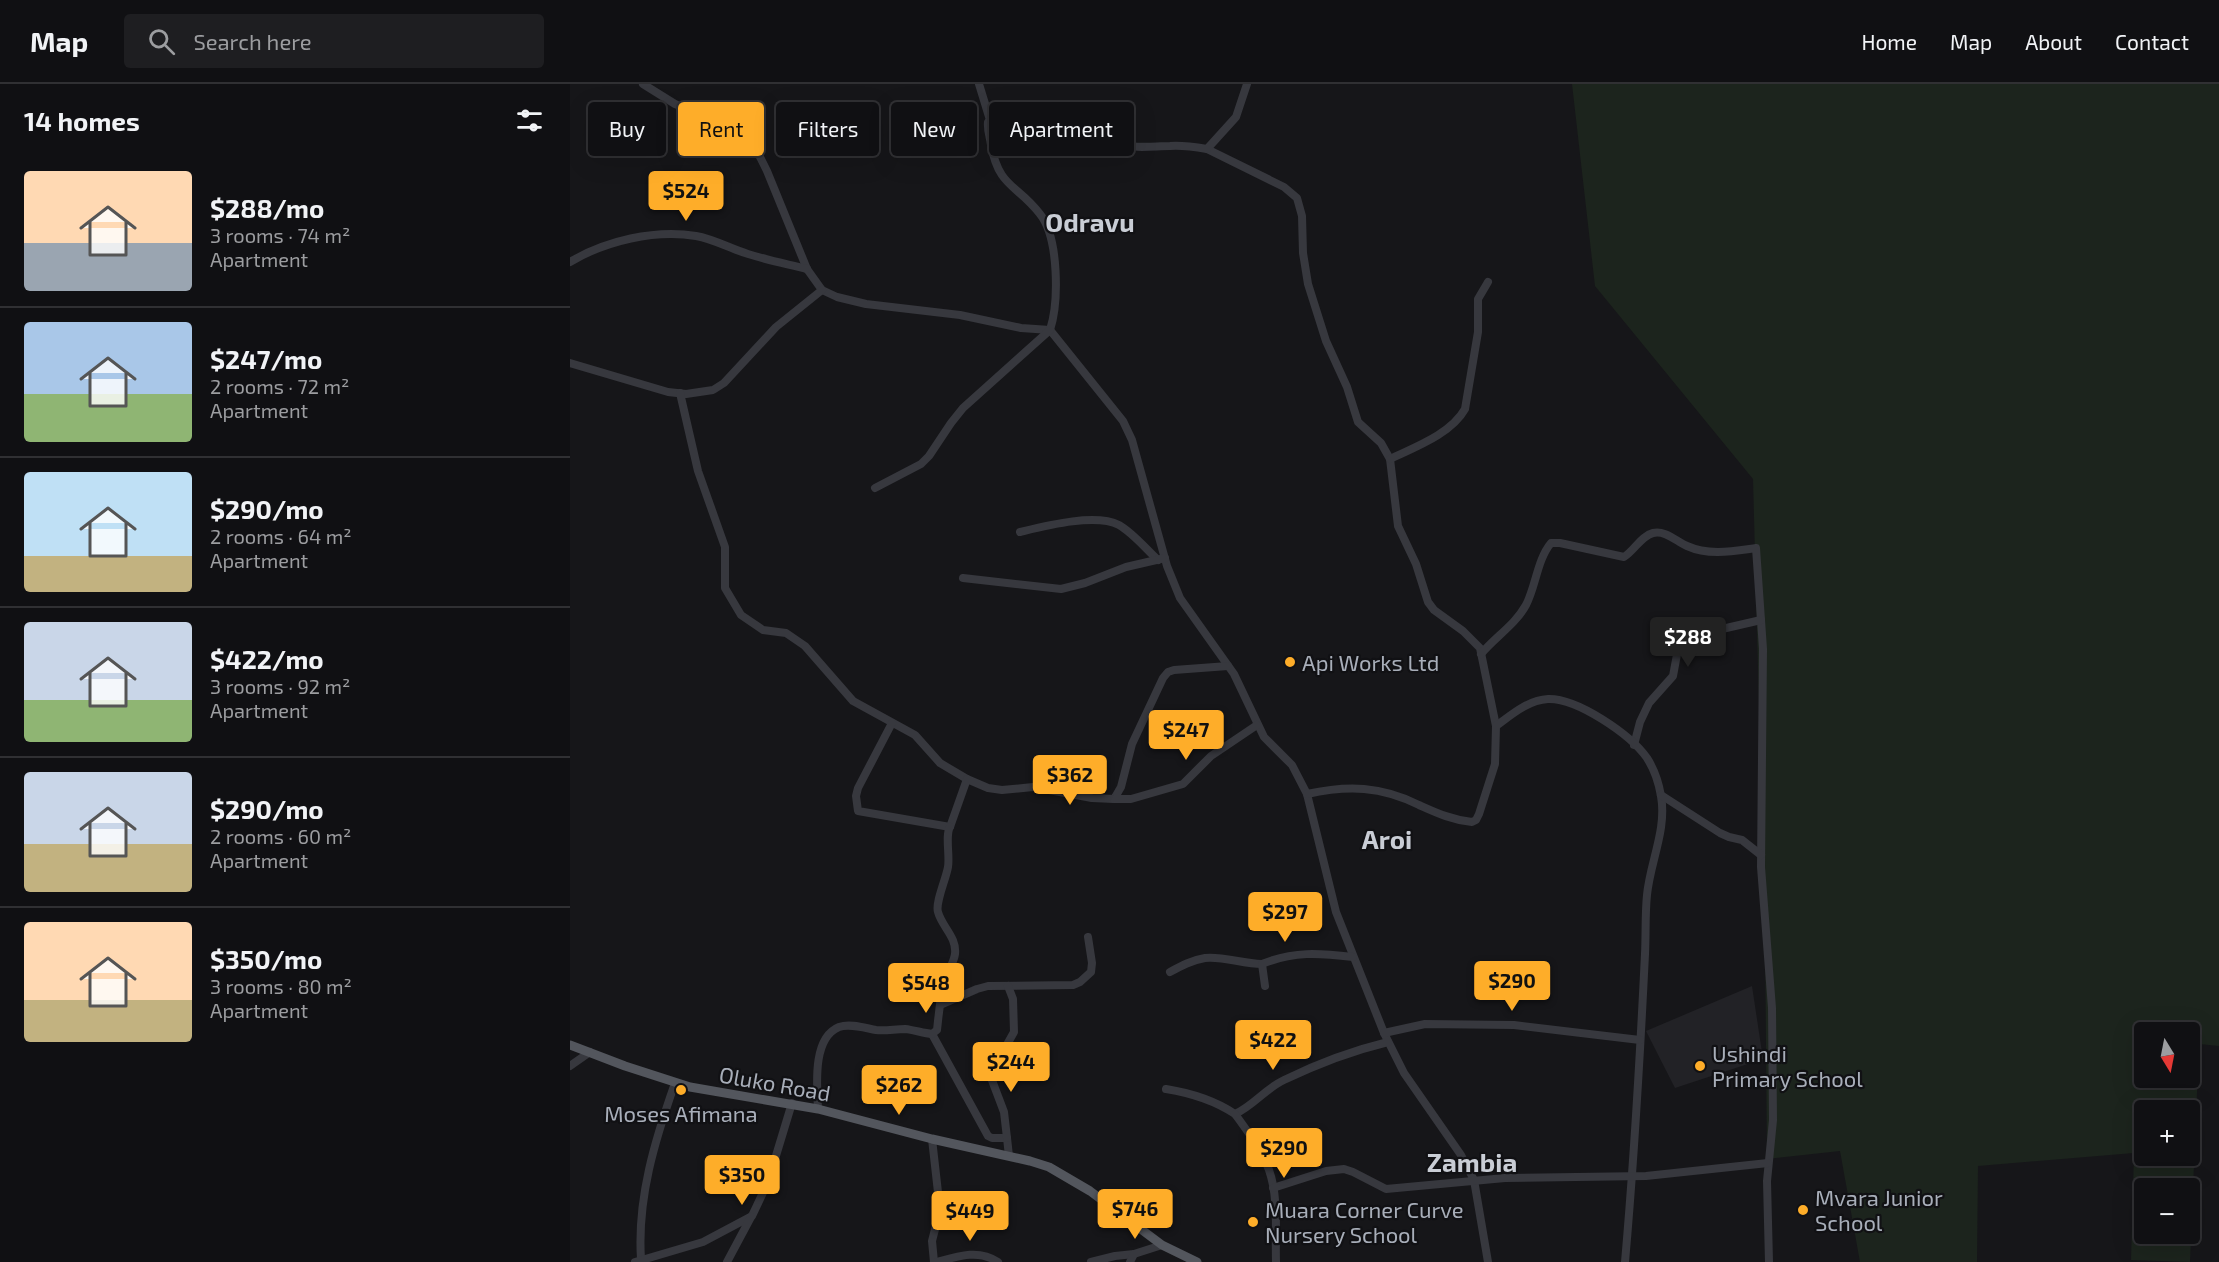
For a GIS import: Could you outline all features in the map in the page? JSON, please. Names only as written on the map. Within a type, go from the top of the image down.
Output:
[{"type":"main road","name":"Oluko Road","points":[[570,1045],[675,1083],[747,1098],[792,1103],[932,1139],[1030,1161],[1064,1174],[1121,1212],[1181,1259],[1197,1262]]},
{"type":"street","points":[[643,84],[675,104],[729,126],[749,140],[764,165],[807,269],[822,290],[837,297],[866,304],[960,315],[1021,328],[1050,330],[1117,411],[1127,429],[1145,486],[1161,559],[1180,598],[1228,666],[1242,690],[1257,725],[1270,744],[1292,765],[1307,794],[1335,912],[1384,1033],[1404,1072],[1461,1155],[1474,1180],[1488,1262]]},
{"type":"street","points":[[979,84],[989,117]]},
{"type":"street","points":[[1207,149],[1236,117],[1247,84]]},
{"type":"street","points":[[1134,145],[1207,149],[1284,187],[1297,198],[1302,216],[1303,253],[1308,284],[1326,341],[1347,387],[1358,422],[1381,443],[1390,459],[1398,526],[1416,564],[1428,602],[1434,610],[1463,631],[1476,644],[1481,654],[1496,726],[1495,764],[1476,820],[1472,822],[1434,813],[1401,798],[1358,787],[1307,794]]},
{"type":"street","points":[[875,488],[921,464],[963,408],[1050,330],[1055,314],[1056,296],[1053,251],[1048,230],[1041,214],[1008,184],[998,170],[995,156]]},
{"type":"street","points":[[570,262],[605,246],[625,240],[665,235],[688,235],[807,269]]},
{"type":"street","points":[[1390,459],[1421,444],[1454,423],[1465,409],[1475,355],[1478,299],[1488,282]]},
{"type":"street","points":[[570,363],[668,392],[701,393],[713,390],[724,383],[776,327],[822,290]]},
{"type":"street","points":[[680,393],[698,471],[725,547],[724,582],[736,607],[747,620],[763,630],[786,633],[805,646],[853,701],[915,735],[940,763],[967,779],[988,788],[1002,790],[1033,787],[1092,798],[1131,799],[1183,784],[1211,756],[1257,725]]},
{"type":"street","points":[[1020,532],[1069,522],[1113,523],[1126,530],[1161,559]]},
{"type":"street","points":[[1481,654],[1520,614],[1548,547],[1555,542],[1619,557],[1628,555],[1645,537],[1656,532],[1694,549],[1730,552],[1756,548],[1761,620],[1763,813],[1761,855],[1772,1008],[1773,1120],[1768,1163],[1768,1262]]},
{"type":"street","points":[[963,578],[1061,589],[1085,583],[1126,567],[1161,559]]},
{"type":"street","points":[[1635,745],[1640,722],[1649,703],[1673,676],[1678,649],[1682,643],[1696,635],[1761,620]]},
{"type":"street","points":[[1114,799],[1121,787],[1132,744],[1168,672],[1228,666]]},
{"type":"street","points":[[1496,726],[1536,701],[1559,700],[1595,715],[1635,745],[1646,758],[1661,795],[1659,840],[1647,893],[1632,1177],[1625,1262]]},
{"type":"street","points":[[891,723],[858,788],[856,796],[858,811],[950,827]]},
{"type":"street","points":[[818,1109],[819,1055],[830,1035],[837,1028],[847,1026],[879,1030],[902,1029],[932,1034],[937,1030],[945,979],[955,955],[952,937],[937,911],[937,902],[944,888],[950,854],[947,834],[967,779]]},
{"type":"street","points":[[1661,795],[1720,833],[1742,840],[1761,855]]},
{"type":"street","points":[[940,1005],[977,989],[1080,982],[1091,972],[1088,937]]},
{"type":"street","points":[[1170,972],[1186,964],[1207,958],[1262,964],[1276,958],[1299,954],[1353,957]]},
{"type":"street","points":[[1262,964],[1265,986]]},
{"type":"street","points":[[1008,986],[1013,999],[1014,1032],[990,1075],[1004,1112],[1009,1156]]},
{"type":"street","points":[[1384,1033],[1425,1024],[1514,1025],[1640,1040]]},
{"type":"street","points":[[932,1034],[987,1136],[1007,1138]]},
{"type":"street","points":[[1234,1114],[1244,1110],[1283,1080],[1347,1052],[1388,1042]]},
{"type":"street","points":[[570,1066],[590,1052]]},
{"type":"street","points":[[675,1083],[659,1129],[641,1205],[638,1261],[703,1242],[737,1226],[752,1216]]},
{"type":"street","points":[[1166,1089],[1204,1098],[1234,1114],[1259,1149],[1274,1188],[1276,1262]]},
{"type":"street","points":[[727,1262],[768,1182],[792,1103]]},
{"type":"street","points":[[932,1139],[940,1210],[932,1241],[936,1262],[963,1255],[981,1254],[998,1262]]},
{"type":"street","points":[[1274,1188],[1326,1171],[1344,1169],[1386,1189],[1474,1180],[1632,1177],[1768,1163]]},
{"type":"street","points":[[1091,1262],[1115,1256],[1132,1258],[1162,1245]]},
{"type":"shaded area","points":[[1572,84],[2219,84],[2219,1046],[2200,1044],[2200,1022],[2134,1022],[2134,1088],[2197,1088],[2197,1100],[2134,1100],[2134,1153],[1978,1166],[1977,1262],[1860,1262],[1840,1151],[1767,1159],[1765,931],[1753,479],[1595,286]]},
{"type":"shaded area","points":[[1752,986],[1763,1059],[1675,1088],[1646,1031]]},
{"type":"shaded area","points":[[2134,1153],[2134,1166],[2194,1166],[2193,1178],[2134,1178],[2134,1244],[2191,1244],[2190,1262],[2131,1260]]},
{"type":"place","name":"Api Works Ltd","points":[[1290,662]]},
{"type":"place","name":"Ushindi Primary School","points":[[1700,1066]]},
{"type":"place","name":"Moses Afimana","points":[[681,1090]]},
{"type":"place","name":"Mvara Junior School","points":[[1803,1210]]},
{"type":"place","name":"Muara Corner Curve Nursery School","points":[[1253,1222]]},
{"type":"district","name":"Odravu","points":[[1090,221]]},
{"type":"district","name":"Aroi","points":[[1387,838]]},
{"type":"district","name":"Zambia","points":[[1472,1161]]}]
